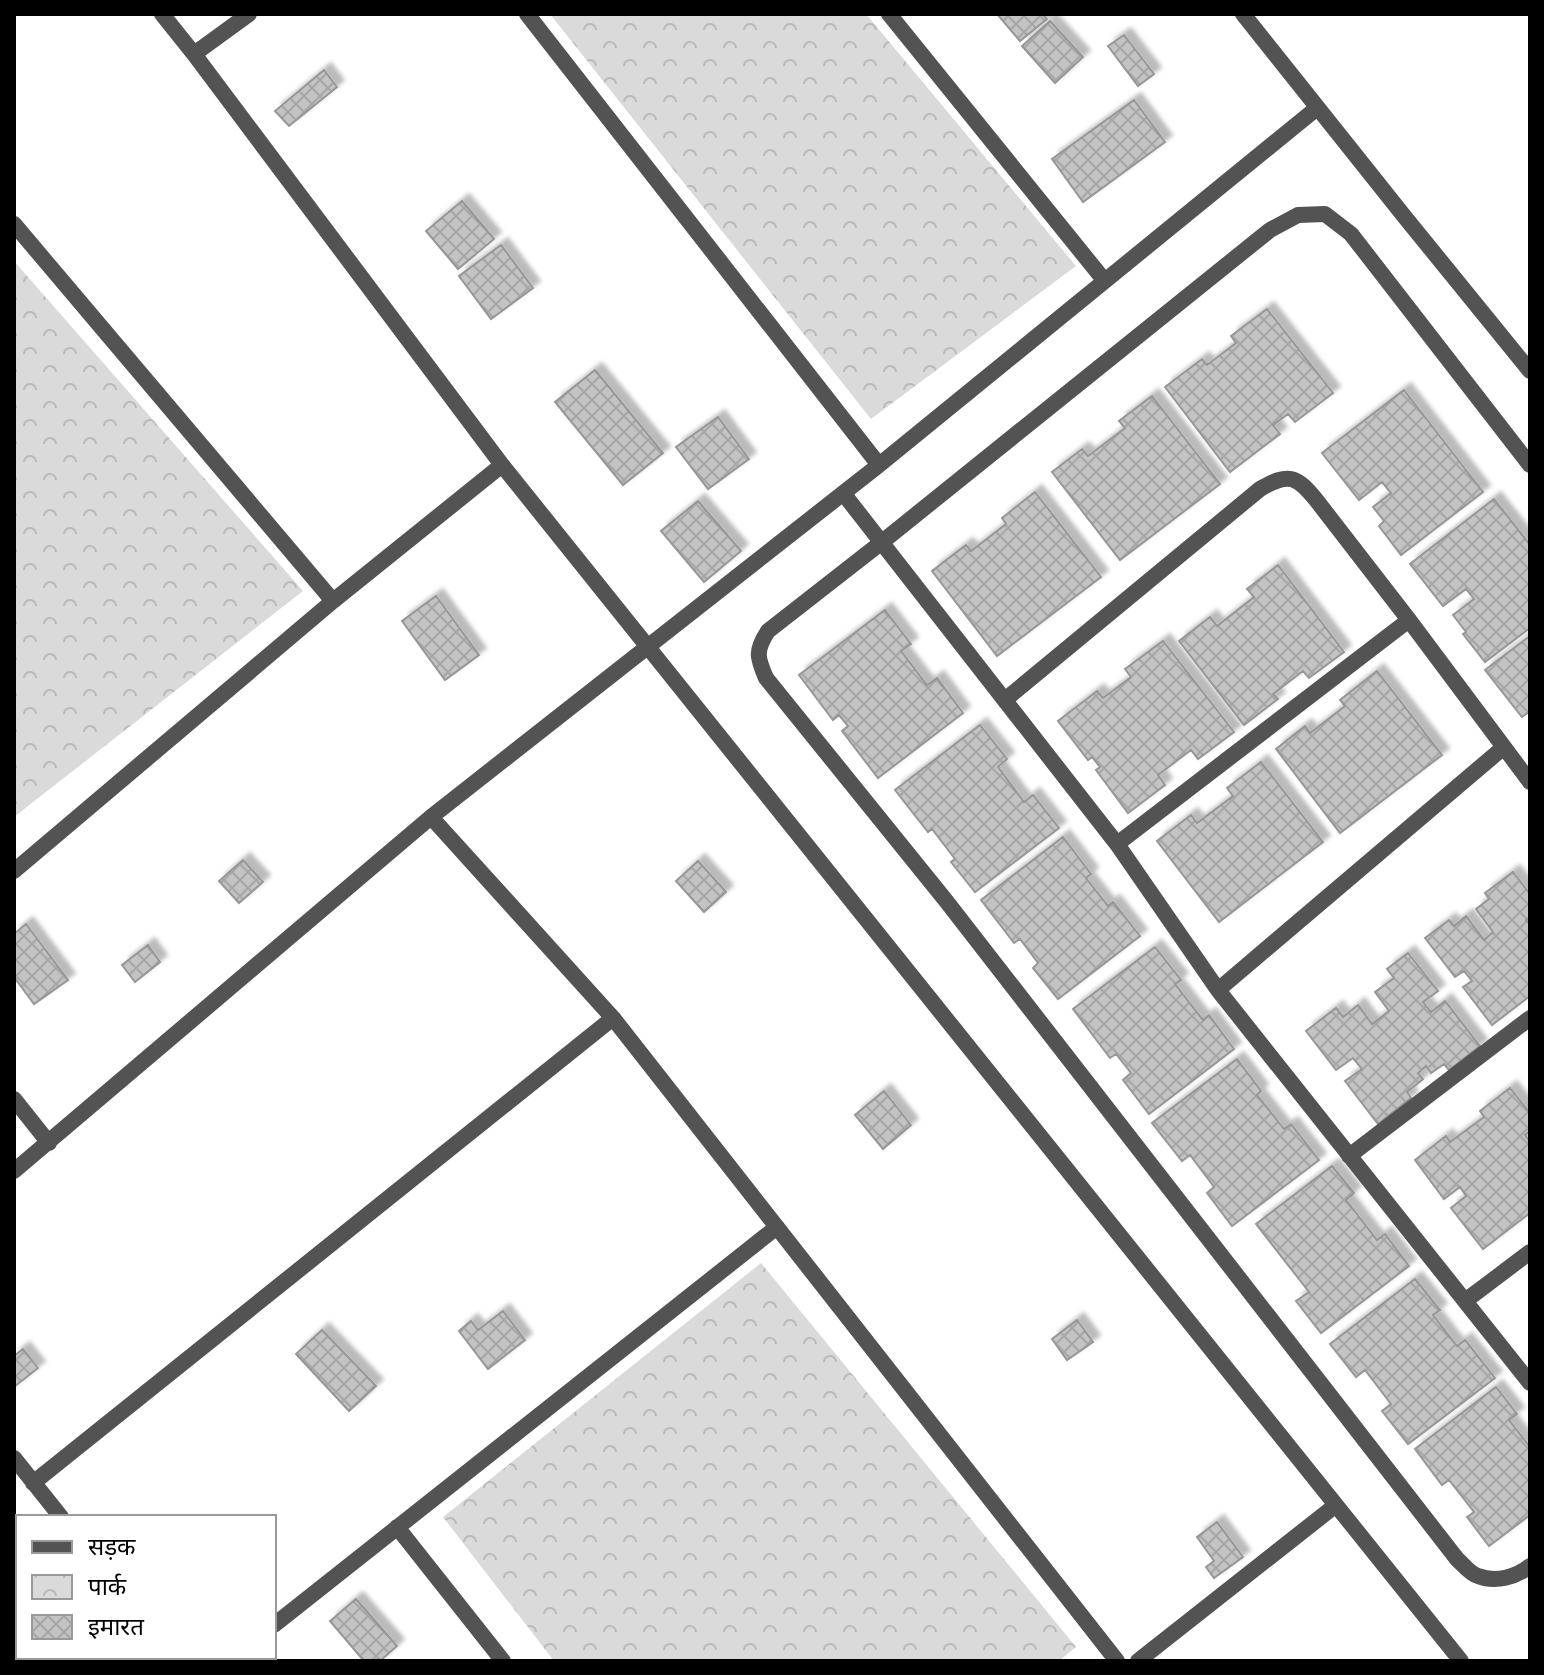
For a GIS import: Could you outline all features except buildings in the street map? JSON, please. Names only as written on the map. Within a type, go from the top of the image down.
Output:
[{"type":"street","points":[[162,14],[502,465],[1461,1661]]},
{"type":"street","points":[[194,54],[249,14]]},
{"type":"street","points":[[527,14],[879,465]]},
{"type":"street","points":[[889,14],[1104,280]]},
{"type":"street","points":[[1243,14],[1530,371]]},
{"type":"street","points":[[14,1171],[431,817],[879,465],[1317,108]]},
{"type":"street","points":[[1530,465],[1351,234],[1325,214],[1298,215],[1270,230],[768,631],[759,644],[758,658],[766,678],[947,902],[1457,1559],[1476,1576],[1499,1580],[1530,1566]]},
{"type":"street","points":[[14,224],[333,601]]},
{"type":"street","points":[[14,871],[333,601],[502,465]]},
{"type":"street","points":[[1006,699],[1260,489],[1277,479],[1292,478],[1305,485],[1530,782]]},
{"type":"street","points":[[843,493],[1117,844],[1218,990],[1530,1383]]},
{"type":"street","points":[[1117,844],[1409,620]]},
{"type":"street","points":[[1218,990],[1504,747]]},
{"type":"street","points":[[431,817],[613,1018],[1117,1661]]},
{"type":"street","points":[[33,1483],[613,1018]]},
{"type":"street","points":[[1349,1156],[1530,1018]]},
{"type":"street","points":[[14,1099],[49,1143]]},
{"type":"street","points":[[276,1623],[777,1227]]},
{"type":"street","points":[[1465,1301],[1530,1252]]},
{"type":"street","points":[[14,1458],[59,1515]]},
{"type":"street","points":[[1138,1661],[1336,1505]]},
{"type":"street","points":[[397,1527],[503,1661]]},
{"type":"green space","points":[[550,14],[866,14],[1076,266],[871,419]]},
{"type":"green space","points":[[14,261],[303,591],[14,817]]},
{"type":"green space","points":[[761,1263],[1076,1647],[1059,1661],[554,1661],[443,1517]]}]
